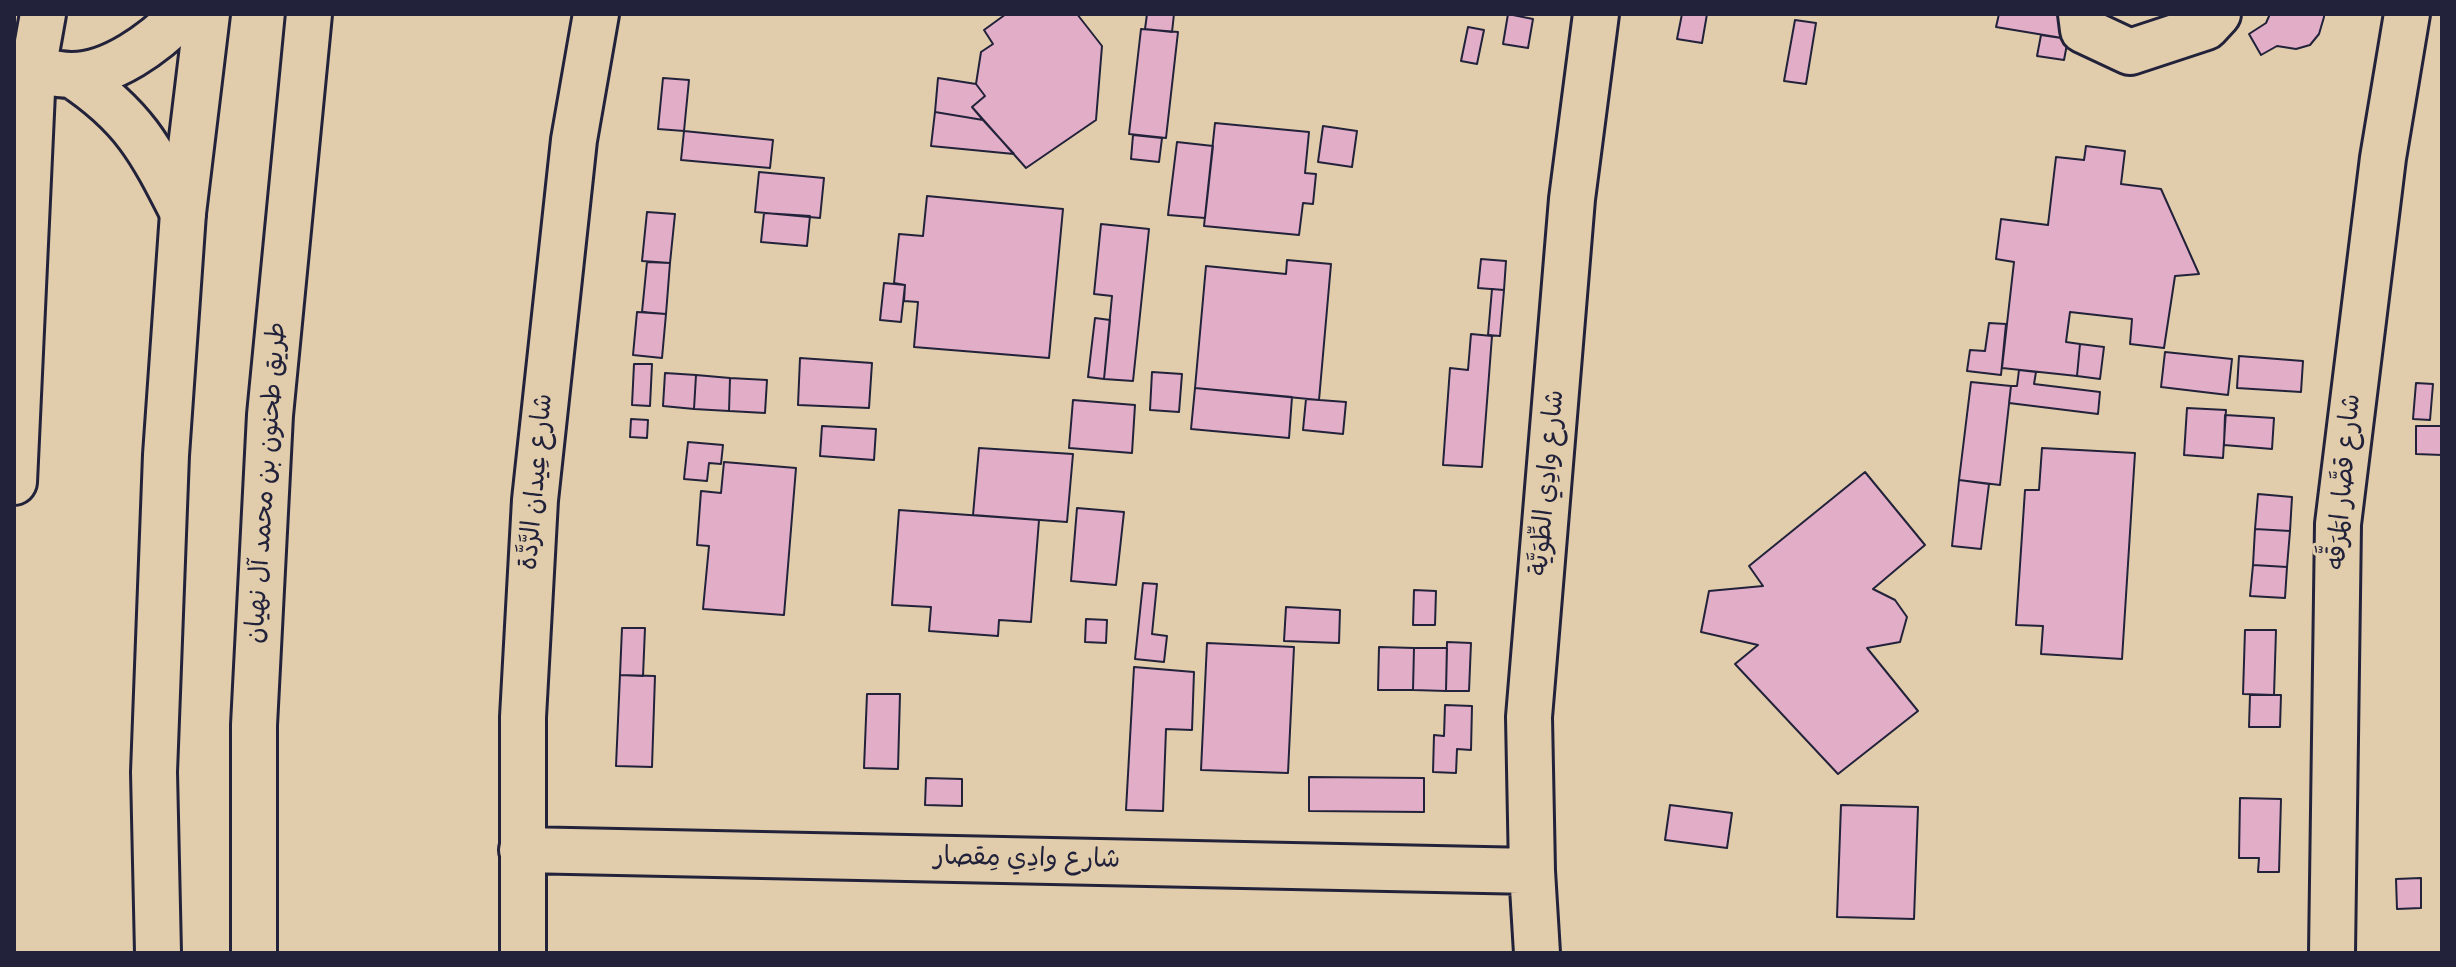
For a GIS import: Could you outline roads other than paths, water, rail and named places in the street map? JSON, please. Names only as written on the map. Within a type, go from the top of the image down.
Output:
[{"type":"street","points":[[14,482],[43,14]]},
{"type":"street","points":[[40,70],[110,65],[146,47],[183,14]]},
{"type":"street","points":[[158,953],[154,772],[166,455],[183,213],[207,14]]},
{"type":"street","name":"طريق طحنون بن محمد آل نهيان","points":[[254,953],[254,725],[270,415],[309,14]]},
{"type":"street","name":"شارع عِيدان الرَّدَّة","points":[[523,953],[523,717],[535,500],[574,140],[596,14]]},
{"type":"street","name":"شارع وادِي الطِّوَيَّة","points":[[1537,953],[1529,717],[1572,199],[1596,14]]},
{"type":"street","points":[[2081,14],[2083,30],[2130,52],[2206,27],[2218,14]]},
{"type":"street","name":"شارع قصَّار المَرَقَّه","points":[[2332,953],[2338,524],[2383,158],[2407,14]]},
{"type":"street","points":[[40,70],[118,109],[154,155],[183,213]]},
{"type":"street","name":"شارع وادِي مِقصار","points":[[522,850],[1532,871]]}]
